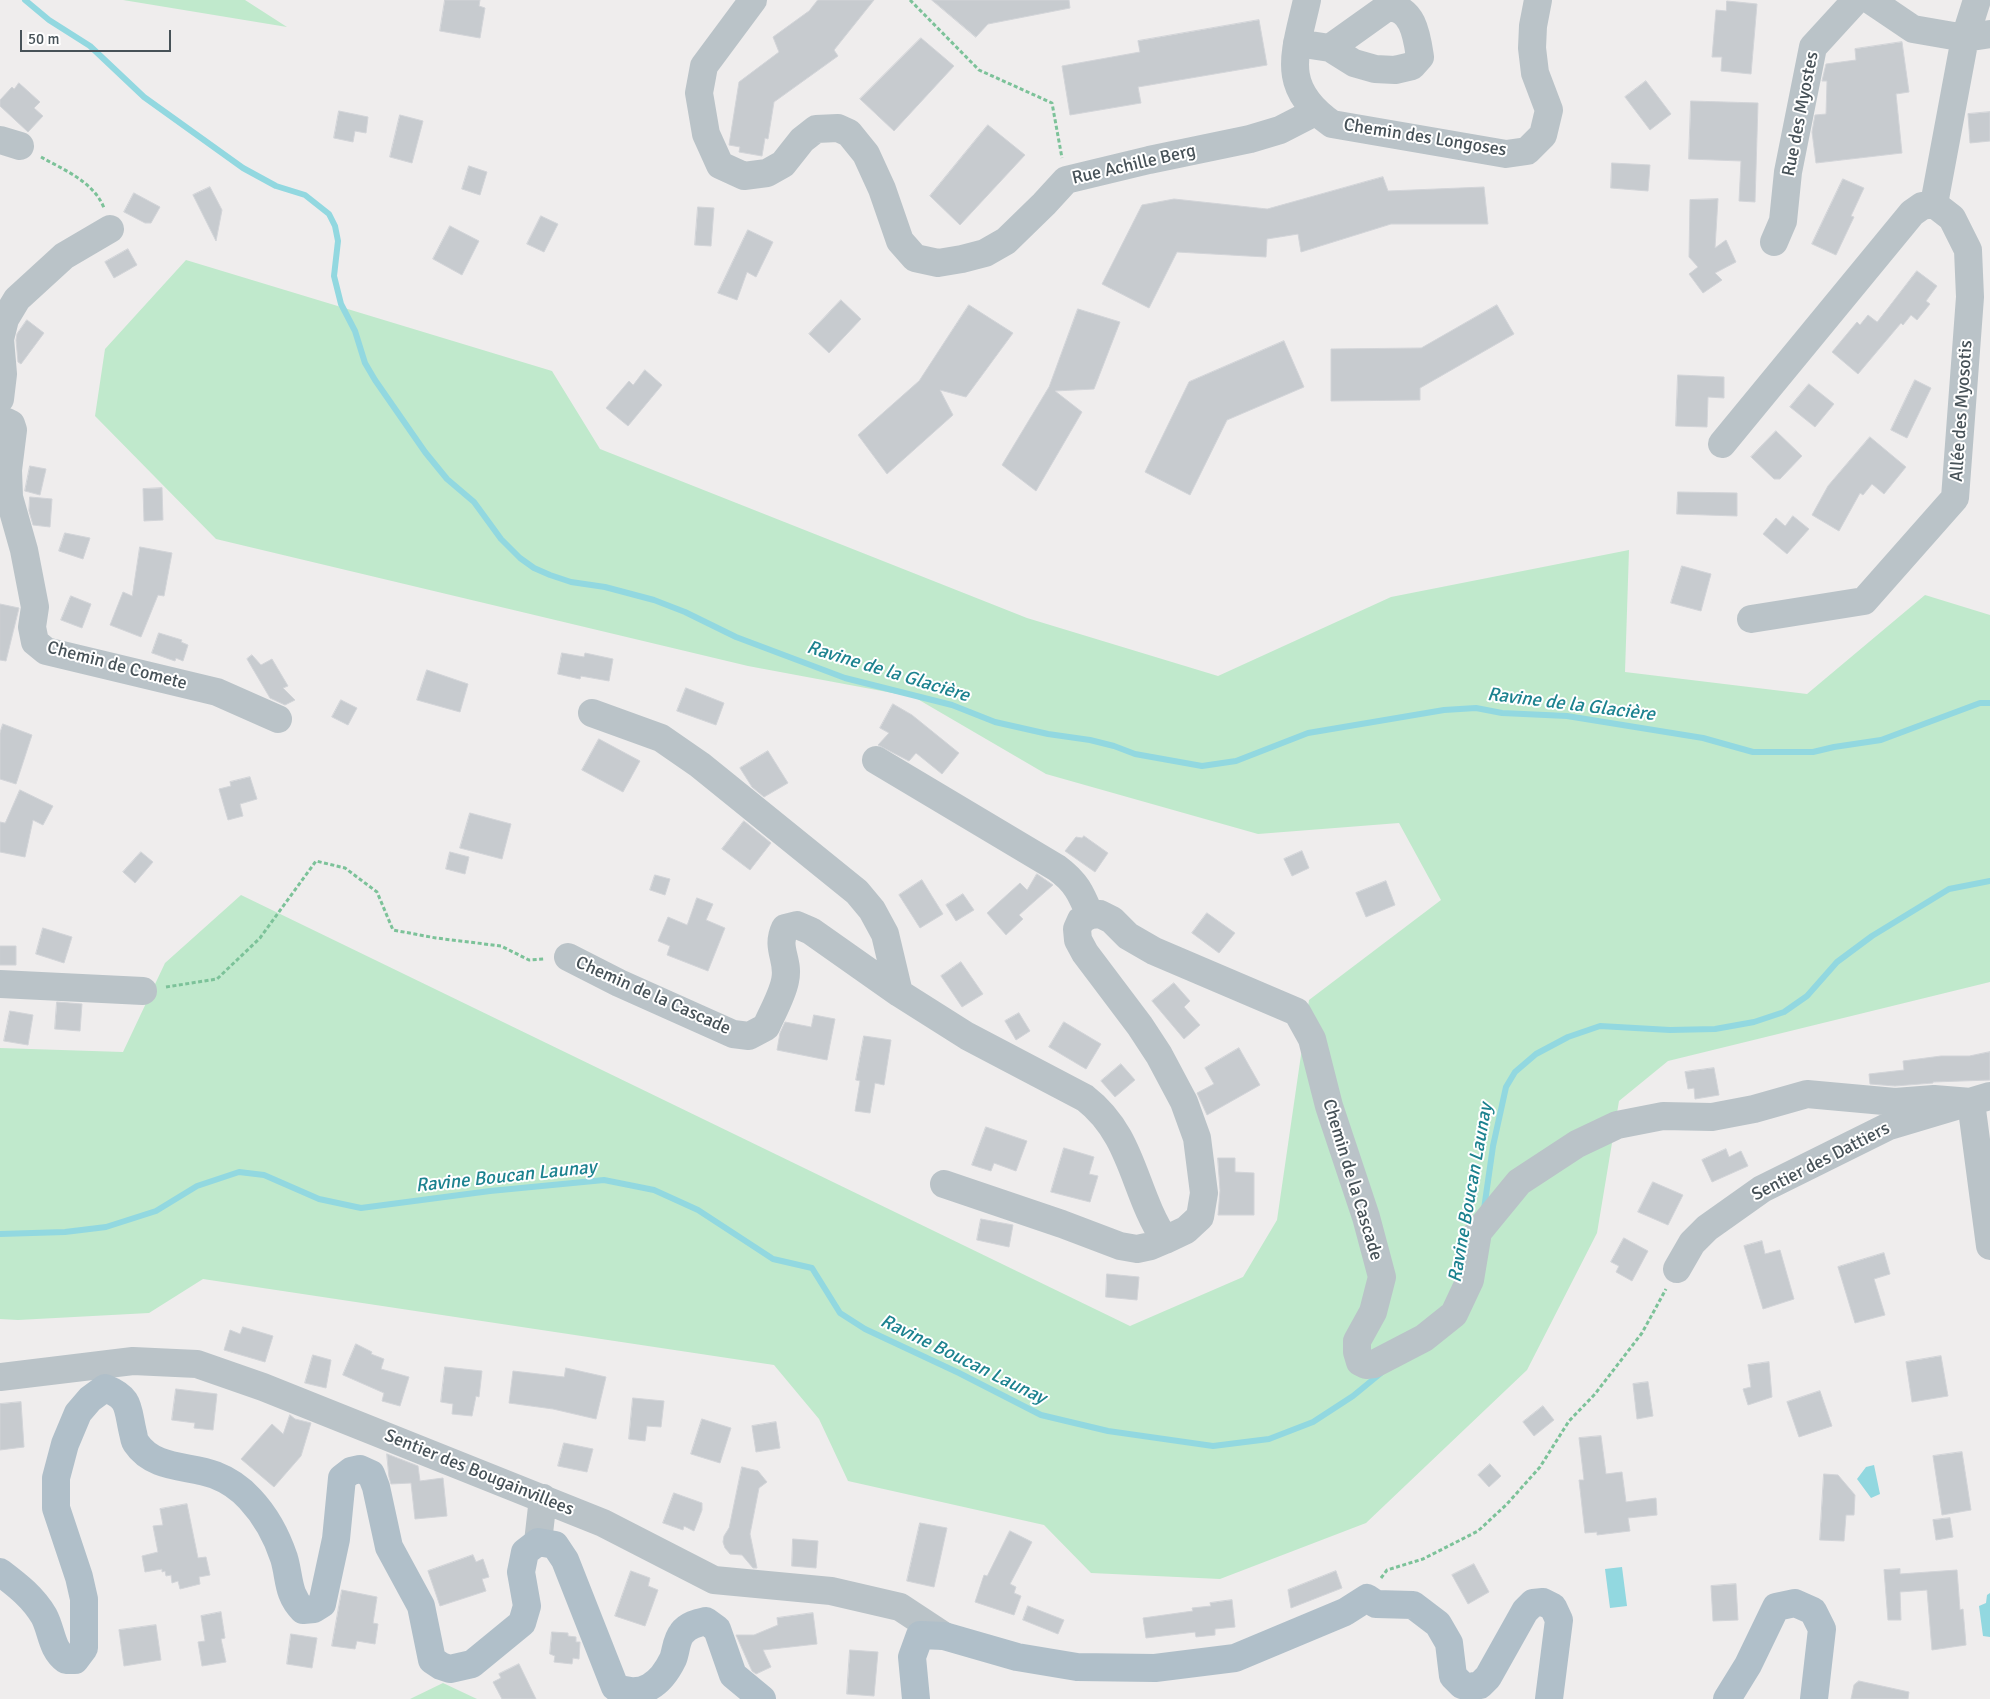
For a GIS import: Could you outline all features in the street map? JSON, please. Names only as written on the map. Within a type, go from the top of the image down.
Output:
[{"type":"main road","points":[[0,1572],[26,1592],[44,1616],[58,1654],[66,1660],[75,1660],[84,1648],[84,1599],[79,1577],[56,1508],[56,1478],[65,1444],[78,1413],[90,1399],[101,1377],[126,1402],[136,1443],[155,1461],[215,1475],[233,1485],[250,1499],[277,1539],[284,1559],[288,1583],[295,1602],[303,1610],[314,1609],[322,1604],[336,1538],[342,1478],[351,1470],[360,1468],[371,1474],[376,1487],[389,1547],[421,1606],[432,1660],[441,1666],[450,1669],[472,1664],[522,1623],[527,1606],[521,1572],[525,1552],[538,1542],[555,1545],[565,1560],[615,1686],[625,1693],[643,1693],[652,1687],[662,1678],[673,1659],[681,1634],[692,1624],[706,1622],[716,1629],[733,1675],[762,1699]]},
{"type":"main road","points":[[916,1699],[912,1657],[920,1635],[944,1636],[1017,1657],[1077,1667],[1155,1668],[1235,1658],[1345,1612],[1366,1598],[1376,1604],[1413,1605],[1427,1614],[1438,1624],[1449,1643],[1453,1676],[1462,1685],[1469,1687],[1480,1685],[1488,1677],[1525,1611],[1533,1603],[1543,1602],[1553,1607],[1559,1620],[1549,1699]]},
{"type":"main road","points":[[1727,1699],[1748,1665],[1776,1607],[1795,1603],[1813,1611],[1822,1629],[1814,1699]]},
{"type":"street","name":"Rue Achille Berg","points":[[754,0],[704,66],[699,93],[706,134],[720,165],[744,176],[766,173],[783,164],[802,140],[816,130],[838,128],[849,133],[866,154],[882,189],[900,241],[915,258],[938,263],[962,260],[985,253],[1006,241],[1066,180],[1250,139],[1280,130],[1314,112]]},
{"type":"street","name":"Chemin des Longoses","points":[[1307,0],[1294,57],[1296,79],[1303,97],[1314,112],[1332,124],[1506,154],[1527,151],[1543,135],[1549,110],[1535,73],[1534,64],[1533,26],[1538,0]]},
{"type":"street","name":"Rue des Myostes","points":[[1774,242],[1782,221],[1788,172],[1813,47],[1856,0]]},
{"type":"street","points":[[1870,0],[1913,29],[1978,36]]},
{"type":"street","points":[[1722,444],[1912,213],[1922,206],[1934,204],[1978,36],[1977,0]]},
{"type":"street","points":[[1297,43],[1330,48]]},
{"type":"street","name":"Allée des Myosotis","points":[[1750,619],[1864,601],[1955,498],[1970,297],[1968,250],[1952,218],[1934,204]]},
{"type":"street","points":[[0,399],[3,374],[0,340],[5,319],[17,300],[64,256],[110,229]]},
{"type":"street","name":"Chemin de Comete","points":[[0,422],[11,424],[13,430],[8,470],[9,497],[24,550],[35,608],[32,627],[35,642],[46,651],[217,692],[278,719]]},
{"type":"street","points":[[592,713],[661,738],[700,765],[857,892],[872,910],[885,934],[900,993]]},
{"type":"street","points":[[876,760],[1071,878],[1081,892],[1090,915],[1081,920],[1077,929],[1078,940],[1085,953],[1140,1026],[1159,1055],[1184,1102],[1197,1138],[1204,1193],[1200,1218],[1186,1230],[1151,1246],[1137,1249],[1120,1246],[944,1184]]},
{"type":"street","name":"Chemin de la Cascade","points":[[1090,915],[1100,914],[1112,920],[1128,936],[1154,952],[1297,1012],[1312,1039],[1329,1106],[1366,1217],[1382,1277],[1374,1312],[1357,1342],[1360,1362],[1366,1365],[1374,1364],[1424,1338],[1454,1314],[1470,1280],[1478,1232],[1519,1182],[1577,1144],[1617,1125],[1663,1116],[1712,1117],[1754,1109],[1807,1094],[1895,1102],[1934,1099],[1980,1099]]},
{"type":"street","name":"Chemin de la Cascade","points":[[568,957],[619,983],[733,1034],[749,1036],[766,1027],[786,980],[786,964],[780,938],[785,928],[798,926],[811,931],[900,993],[967,1036],[1085,1098],[1098,1108],[1112,1124],[1125,1149],[1137,1176],[1148,1209],[1165,1240]]},
{"type":"street","points":[[0,984],[143,991]]},
{"type":"street","points":[[1980,1099],[1990,1246]]},
{"type":"street","name":"Sentier des Dattiers","points":[[1677,1269],[1692,1243],[1707,1228],[1762,1189],[1889,1126],[1980,1099]]},
{"type":"street","name":"Sentier des Bougainvillees","points":[[0,1377],[101,1377],[133,1361],[198,1364],[263,1387],[603,1523],[714,1580],[831,1591],[900,1607],[944,1636]]},
{"type":"street","points":[[538,1542],[543,1498]]},
{"type":"path","points":[[910,0],[979,70],[1052,103],[1066,180]]},
{"type":"path","points":[[10,143],[78,178],[100,198],[109,220],[110,229]]},
{"type":"path","points":[[143,991],[216,978],[260,938],[316,861],[345,868],[377,892],[394,930],[436,938],[501,946],[528,960],[568,957]]},
{"type":"path","points":[[1366,1598],[1387,1570],[1423,1559],[1478,1531],[1507,1504],[1540,1467],[1568,1420],[1596,1394],[1642,1333],[1677,1269]]},
{"type":"green space","points":[[123,0],[245,0],[287,27]]},
{"type":"green space","points":[[186,260],[552,371],[600,449],[1027,618],[1218,676],[1391,597],[1629,550],[1625,672],[1807,694],[1925,595],[1990,615],[1990,982],[1668,1061],[1619,1101],[1597,1233],[1527,1370],[1366,1523],[1220,1579],[1091,1573],[1044,1525],[848,1481],[819,1419],[774,1365],[203,1279],[149,1313],[18,1320],[0,1319],[0,1048],[123,1052],[165,963],[241,895],[1130,1326],[1243,1277],[1277,1220],[1309,1000],[1441,900],[1399,823],[1258,834],[1046,774],[914,697],[748,666],[216,539],[95,416],[105,349]]},
{"type":"green space","points":[[443,1683],[477,1699],[410,1699]]},
{"type":"water","points":[[1874,1465],[1880,1494],[1871,1498],[1857,1479],[1866,1467]]},
{"type":"water","points":[[1622,1567],[1627,1606],[1610,1608],[1605,1569]]},
{"type":"water","points":[[1990,1593],[1990,1637],[1983,1636],[1979,1606],[1986,1603],[1987,1595]]},
{"type":"building","points":[[445,0],[480,0],[479,6],[485,8],[480,38],[440,31]]},
{"type":"building","points":[[818,0],[874,0],[834,50],[838,56],[774,102],[768,139],[765,138],[762,156],[739,152],[740,147],[729,145],[739,82],[779,52],[773,37],[809,11]]},
{"type":"building","points":[[932,0],[1069,0],[1070,8],[988,24],[976,37]]},
{"type":"building","points":[[1727,1],[1757,4],[1751,74],[1721,71],[1722,57],[1712,57],[1716,10],[1726,11]]},
{"type":"building","points":[[1259,20],[1267,65],[1138,87],[1141,103],[1070,115],[1062,66],[1140,52],[1138,41]]},
{"type":"building","points":[[921,38],[954,66],[894,131],[860,99]]},
{"type":"building","points":[[1902,42],[1909,92],[1896,94],[1902,153],[1816,163],[1812,132],[1815,115],[1826,114],[1827,81],[1822,81],[1826,64],[1856,60],[1855,49]]},
{"type":"building","points":[[1646,81],[1671,114],[1650,130],[1625,97]]},
{"type":"building","points":[[19,83],[40,102],[34,108],[43,116],[28,132],[0,106],[0,100],[12,87],[14,89]]},
{"type":"building","points":[[1691,101],[1758,103],[1755,202],[1739,201],[1741,161],[1689,159]]},
{"type":"building","points":[[339,111],[368,117],[366,133],[355,131],[353,142],[334,138]]},
{"type":"building","points":[[1990,112],[1990,141],[1970,143],[1968,114]]},
{"type":"building","points":[[400,115],[423,121],[412,163],[390,157]]},
{"type":"building","points":[[988,125],[1025,155],[960,225],[930,196]]},
{"type":"building","points":[[1612,163],[1650,165],[1648,191],[1611,188]]},
{"type":"building","points":[[469,166],[487,172],[480,195],[462,189]]},
{"type":"building","points":[[1383,177],[1388,191],[1484,187],[1488,224],[1391,224],[1301,252],[1298,234],[1267,239],[1266,257],[1177,252],[1149,308],[1102,284],[1142,205],[1174,199],[1267,209]]},
{"type":"building","points":[[1843,179],[1864,188],[1851,216],[1854,217],[1836,255],[1812,244]]},
{"type":"building","points":[[210,187],[222,210],[216,241],[193,195]]},
{"type":"building","points":[[134,193],[160,207],[151,223],[145,223],[124,212]]},
{"type":"building","points":[[1718,199],[1715,248],[1726,240],[1736,262],[1715,273],[1722,280],[1703,293],[1689,274],[1698,267],[1689,257],[1690,200]]},
{"type":"building","points":[[698,207],[714,208],[711,246],[695,245]]},
{"type":"building","points":[[541,216],[558,224],[544,252],[527,244]]},
{"type":"building","points":[[450,226],[479,241],[462,275],[433,259]]},
{"type":"building","points":[[748,230],[773,242],[756,277],[747,272],[737,300],[718,293]]},
{"type":"building","points":[[128,249],[137,265],[114,278],[105,262]]},
{"type":"building","points":[[1917,271],[1937,286],[1926,301],[1930,304],[1917,320],[1911,315],[1903,325],[1901,323],[1858,374],[1832,352],[1857,322],[1860,325],[1868,315],[1877,322]]},
{"type":"building","points":[[841,300],[861,319],[829,353],[809,334]]},
{"type":"building","points":[[969,305],[1013,333],[966,397],[940,390],[953,415],[887,474],[858,435],[919,381]]},
{"type":"building","points":[[1497,305],[1514,334],[1420,388],[1420,400],[1331,401],[1331,349],[1421,348]]},
{"type":"building","points":[[1078,309],[1120,322],[1094,389],[1055,391],[1082,412],[1036,491],[1002,465],[1049,387]]},
{"type":"building","points":[[27,320],[44,333],[21,364],[18,362],[16,340],[17,334]]},
{"type":"building","points":[[1284,341],[1304,387],[1227,420],[1190,495],[1145,472],[1189,382]]},
{"type":"building","points":[[645,370],[662,385],[628,426],[606,408],[629,381],[633,385]]},
{"type":"building","points":[[1678,375],[1724,377],[1724,398],[1708,397],[1707,427],[1676,426]]},
{"type":"building","points":[[1915,380],[1931,388],[1907,438],[1891,430]]},
{"type":"building","points":[[1809,384],[1834,404],[1815,427],[1790,407]]},
{"type":"building","points":[[1776,431],[1802,456],[1780,479],[1774,479],[1751,457]]},
{"type":"building","points":[[1870,437],[1906,467],[1884,494],[1872,484],[1863,495],[1860,493],[1839,531],[1812,515],[1828,486]]},
{"type":"building","points":[[30,466],[46,469],[40,495],[25,491]]},
{"type":"building","points":[[162,488],[163,520],[144,521],[143,489]]},
{"type":"building","points":[[1678,492],[1737,493],[1737,516],[1677,514]]},
{"type":"building","points":[[30,497],[52,499],[50,527],[33,525],[29,511]]},
{"type":"building","points":[[1793,516],[1809,529],[1787,554],[1763,534],[1776,518],[1785,526]]},
{"type":"building","points":[[65,533],[90,538],[83,559],[59,551]]},
{"type":"building","points":[[140,547],[172,553],[164,596],[158,595],[141,637],[110,625],[123,592],[132,596]]},
{"type":"building","points":[[1682,566],[1711,574],[1701,611],[1671,603]]},
{"type":"building","points":[[71,596],[91,604],[82,628],[61,620]]},
{"type":"building","points":[[0,604],[19,608],[6,661],[0,660]]},
{"type":"building","points":[[159,633],[182,640],[181,642],[188,645],[183,661],[176,658],[175,661],[152,653]]},
{"type":"building","points":[[562,653],[584,657],[585,653],[613,659],[609,681],[581,676],[580,679],[558,674]]},
{"type":"building","points":[[252,655],[261,665],[272,659],[288,686],[283,688],[295,700],[285,705],[270,698],[247,659]]},
{"type":"building","points":[[427,670],[468,684],[460,712],[417,700]]},
{"type":"building","points":[[686,688],[724,703],[716,725],[677,711]]},
{"type":"building","points":[[341,700],[357,708],[348,725],[332,717]]},
{"type":"building","points":[[893,704],[912,715],[959,753],[942,774],[916,753],[909,761],[878,745],[889,733],[880,728]]},
{"type":"building","points":[[3,724],[32,735],[16,784],[0,779],[0,733]]},
{"type":"building","points":[[599,739],[640,761],[623,792],[582,770]]},
{"type":"building","points":[[768,751],[788,783],[764,797],[752,787],[740,768]]},
{"type":"building","points":[[250,777],[257,799],[240,804],[243,816],[228,820],[219,789],[231,786],[230,782]]},
{"type":"building","points":[[20,790],[53,806],[43,825],[33,820],[25,857],[0,852],[0,822],[5,823]]},
{"type":"building","points":[[470,813],[511,824],[502,859],[460,848]]},
{"type":"building","points":[[744,821],[771,843],[750,870],[722,849]]},
{"type":"building","points":[[1084,836],[1108,853],[1095,872],[1065,851],[1076,837],[1082,838]]},
{"type":"building","points":[[1302,851],[1309,868],[1292,876],[1284,859]]},
{"type":"building","points":[[141,852],[153,862],[135,883],[123,872]]},
{"type":"building","points":[[450,852],[469,857],[465,874],[446,869]]},
{"type":"building","points":[[1037,874],[1053,885],[1019,915],[1023,919],[1006,935],[987,913],[1020,883],[1027,890]]},
{"type":"building","points":[[655,875],[670,879],[665,895],[650,890]]},
{"type":"building","points":[[922,880],[943,914],[920,928],[899,895]]},
{"type":"building","points":[[1386,881],[1395,905],[1366,917],[1356,893]]},
{"type":"building","points":[[963,894],[974,910],[956,921],[946,905]]},
{"type":"building","points":[[697,898],[713,904],[706,920],[725,928],[708,971],[667,955],[670,946],[658,941],[668,917],[687,925]]},
{"type":"building","points":[[1207,913],[1235,933],[1219,953],[1192,933]]},
{"type":"building","points":[[43,928],[72,937],[64,963],[36,954]]},
{"type":"building","points":[[0,946],[16,946],[16,965],[0,965]]},
{"type":"building","points":[[961,962],[983,994],[962,1007],[941,976]]},
{"type":"building","points":[[1174,983],[1190,1001],[1184,1007],[1200,1025],[1184,1039],[1152,1001]]},
{"type":"building","points":[[57,1002],[82,1004],[80,1031],[55,1029]]},
{"type":"building","points":[[10,1011],[33,1015],[28,1045],[4,1041]]},
{"type":"building","points":[[1019,1013],[1030,1031],[1016,1040],[1005,1021]]},
{"type":"building","points":[[814,1015],[835,1019],[827,1060],[777,1050],[780,1033],[785,1022],[811,1027]]},
{"type":"building","points":[[1064,1022],[1101,1044],[1086,1069],[1049,1047]]},
{"type":"building","points":[[864,1036],[891,1040],[884,1085],[875,1083],[870,1113],[855,1111],[860,1081],[856,1080]]},
{"type":"building","points":[[1239,1048],[1260,1085],[1207,1115],[1197,1093],[1214,1084],[1205,1068]]},
{"type":"building","points":[[1990,1052],[1990,1080],[1933,1082],[1895,1086],[1870,1084],[1869,1074],[1904,1070],[1903,1061],[1941,1056],[1969,1056]]},
{"type":"building","points":[[1121,1064],[1135,1080],[1115,1097],[1101,1081]]},
{"type":"building","points":[[1714,1068],[1719,1095],[1695,1099],[1694,1088],[1688,1089],[1685,1072]]},
{"type":"building","points":[[986,1127],[1027,1141],[1016,1171],[994,1163],[991,1171],[972,1165]]},
{"type":"building","points":[[1064,1148],[1094,1157],[1089,1174],[1098,1176],[1090,1202],[1051,1192]]},
{"type":"building","points":[[1726,1149],[1729,1157],[1741,1151],[1748,1166],[1712,1182],[1702,1160]]},
{"type":"building","points":[[1218,1158],[1235,1158],[1235,1172],[1254,1173],[1254,1215],[1218,1215],[1220,1191]]},
{"type":"building","points":[[1653,1182],[1683,1195],[1668,1225],[1638,1212]]},
{"type":"building","points":[[981,1219],[1013,1225],[1009,1247],[977,1240]]},
{"type":"building","points":[[1624,1238],[1648,1251],[1632,1281],[1616,1272],[1619,1266],[1611,1262]]},
{"type":"building","points":[[1762,1241],[1765,1254],[1780,1250],[1794,1299],[1763,1309],[1744,1246]]},
{"type":"building","points":[[1884,1253],[1890,1274],[1874,1279],[1885,1315],[1855,1323],[1838,1267]]},
{"type":"building","points":[[1107,1274],[1139,1277],[1137,1300],[1106,1297]]},
{"type":"building","points":[[243,1327],[273,1336],[265,1362],[224,1350],[230,1330],[240,1334]]},
{"type":"building","points":[[356,1344],[372,1352],[371,1354],[384,1359],[381,1369],[409,1377],[400,1406],[382,1401],[384,1393],[343,1375]]},
{"type":"building","points":[[313,1355],[331,1360],[326,1388],[305,1383]]},
{"type":"building","points":[[1941,1356],[1948,1396],[1912,1402],[1906,1362]]},
{"type":"building","points":[[1769,1362],[1772,1397],[1748,1405],[1743,1389],[1751,1387],[1748,1365]]},
{"type":"building","points":[[445,1367],[482,1371],[479,1397],[476,1396],[472,1416],[452,1414],[453,1404],[441,1402]]},
{"type":"building","points":[[566,1368],[606,1377],[596,1419],[553,1409],[509,1403],[513,1371],[564,1377]]},
{"type":"building","points":[[1648,1382],[1653,1416],[1637,1419],[1633,1384]]},
{"type":"building","points":[[176,1389],[217,1394],[213,1430],[194,1428],[195,1423],[172,1420]]},
{"type":"building","points":[[1820,1391],[1832,1426],[1799,1437],[1787,1402]]},
{"type":"building","points":[[633,1398],[664,1401],[661,1427],[647,1426],[645,1441],[629,1439]]},
{"type":"building","points":[[21,1402],[24,1447],[0,1450],[0,1404]]},
{"type":"building","points":[[1543,1406],[1554,1420],[1534,1436],[1523,1422]]},
{"type":"building","points":[[290,1415],[295,1419],[311,1423],[301,1456],[274,1487],[241,1459],[272,1424],[283,1434]]},
{"type":"building","points":[[702,1419],[731,1428],[720,1463],[691,1454]]},
{"type":"building","points":[[776,1422],[780,1448],[756,1452],[752,1426]]},
{"type":"building","points":[[1601,1436],[1606,1474],[1622,1472],[1626,1502],[1656,1498],[1657,1515],[1628,1518],[1630,1531],[1597,1535],[1597,1532],[1585,1533],[1579,1480],[1584,1480],[1579,1438]]},
{"type":"building","points":[[564,1443],[593,1449],[587,1472],[558,1466]]},
{"type":"building","points":[[1962,1452],[1971,1510],[1942,1515],[1933,1456]]},
{"type":"building","points":[[387,1454],[418,1466],[420,1481],[443,1478],[447,1516],[415,1519],[411,1483],[391,1484]]},
{"type":"building","points":[[1490,1464],[1501,1476],[1489,1487],[1478,1475]]},
{"type":"building","points":[[742,1467],[758,1471],[767,1482],[759,1488],[750,1534],[757,1568],[753,1568],[742,1555],[730,1554],[723,1542],[729,1528]]},
{"type":"building","points":[[1824,1474],[1838,1475],[1855,1495],[1854,1515],[1846,1515],[1844,1541],[1820,1540]]},
{"type":"building","points":[[674,1493],[702,1503],[702,1510],[694,1531],[684,1526],[683,1530],[663,1523]]},
{"type":"building","points":[[187,1504],[198,1558],[206,1557],[210,1575],[199,1577],[200,1584],[180,1589],[178,1581],[172,1583],[171,1575],[166,1576],[165,1571],[162,1572],[162,1569],[145,1572],[142,1556],[158,1552],[153,1526],[163,1525],[160,1509]]},
{"type":"building","points":[[1950,1518],[1953,1537],[1936,1540],[1933,1520]]},
{"type":"building","points":[[920,1523],[947,1528],[934,1587],[907,1581]]},
{"type":"building","points":[[1010,1531],[1032,1542],[1010,1584],[1016,1587],[1014,1593],[1021,1596],[1014,1615],[975,1602],[984,1575],[987,1576]]},
{"type":"building","points":[[793,1539],[818,1541],[816,1568],[792,1566]]},
{"type":"building","points":[[473,1555],[476,1562],[483,1559],[489,1577],[482,1579],[486,1591],[440,1606],[428,1571]]},
{"type":"building","points":[[1474,1564],[1489,1592],[1468,1604],[1452,1575]]},
{"type":"building","points":[[1900,1569],[1900,1574],[1957,1570],[1960,1610],[1963,1609],[1966,1645],[1932,1650],[1927,1590],[1900,1592],[1901,1620],[1888,1620],[1884,1570]]},
{"type":"building","points":[[631,1571],[650,1578],[648,1586],[658,1590],[645,1626],[615,1616]]},
{"type":"building","points":[[1336,1571],[1342,1588],[1291,1608],[1288,1590]]},
{"type":"building","points":[[1736,1584],[1738,1620],[1713,1621],[1711,1586]]},
{"type":"building","points":[[342,1590],[377,1597],[373,1623],[378,1624],[375,1644],[357,1641],[355,1649],[332,1646]]},
{"type":"building","points":[[1232,1600],[1235,1627],[1215,1629],[1215,1635],[1196,1637],[1195,1632],[1146,1638],[1143,1618],[1193,1611],[1192,1608],[1211,1606],[1210,1603]]},
{"type":"building","points":[[1028,1606],[1064,1620],[1058,1634],[1023,1620]]},
{"type":"building","points":[[221,1612],[225,1638],[221,1639],[226,1662],[202,1666],[198,1642],[205,1641],[201,1616]]},
{"type":"building","points":[[813,1613],[817,1644],[763,1650],[771,1667],[756,1674],[752,1671],[736,1635],[754,1635],[778,1625],[777,1618]]},
{"type":"building","points":[[156,1625],[161,1660],[124,1666],[119,1630]]},
{"type":"building","points":[[552,1632],[568,1633],[568,1636],[576,1637],[576,1642],[580,1642],[579,1659],[573,1658],[572,1664],[554,1662],[555,1656],[550,1654]]},
{"type":"building","points":[[291,1634],[317,1638],[312,1668],[287,1664]]},
{"type":"building","points":[[850,1650],[878,1652],[874,1696],[847,1694]]},
{"type":"building","points":[[519,1664],[536,1699],[502,1699],[493,1682],[501,1678],[499,1674]]},
{"type":"building","points":[[1859,1681],[1909,1692],[1908,1699],[1851,1699],[1854,1685]]},
{"type":"waterway","name":"Ravine de la Glacière","points":[[25,0],[49,20],[90,46],[144,97],[243,168],[276,186],[305,195],[329,214],[335,226],[338,241],[334,276],[341,304],[355,331],[365,363],[375,380],[425,452],[447,479],[474,502],[501,539],[520,558],[534,568],[550,575],[571,582],[605,587],[654,600],[685,612],[736,637],[845,678],[952,705],[995,722],[1048,734],[1090,740],[1135,754],[1202,766],[1236,761],[1308,733],[1444,710],[1476,708],[1502,713],[1567,716],[1703,738],[1753,752],[1813,752],[1881,740],[1980,703],[1990,703]]},
{"type":"waterway","name":"Ravine Boucan Launay","points":[[1484,1209],[1493,1146],[1506,1087],[1515,1072],[1536,1054],[1568,1037],[1600,1026],[1670,1030],[1715,1029],[1754,1022],[1784,1012],[1807,996],[1837,962],[1872,936],[1949,889],[1990,881]]},
{"type":"waterway","name":"Ravine Boucan Launay","points":[[0,1234],[65,1232],[106,1227],[156,1211],[197,1186],[239,1172],[264,1175],[319,1199],[361,1208],[490,1191],[604,1180],[654,1190],[698,1210],[773,1259],[812,1268],[840,1313],[865,1329],[959,1373],[1041,1415],[1108,1431],[1213,1446],[1269,1439],[1313,1422],[1353,1396],[1381,1373]]}]
